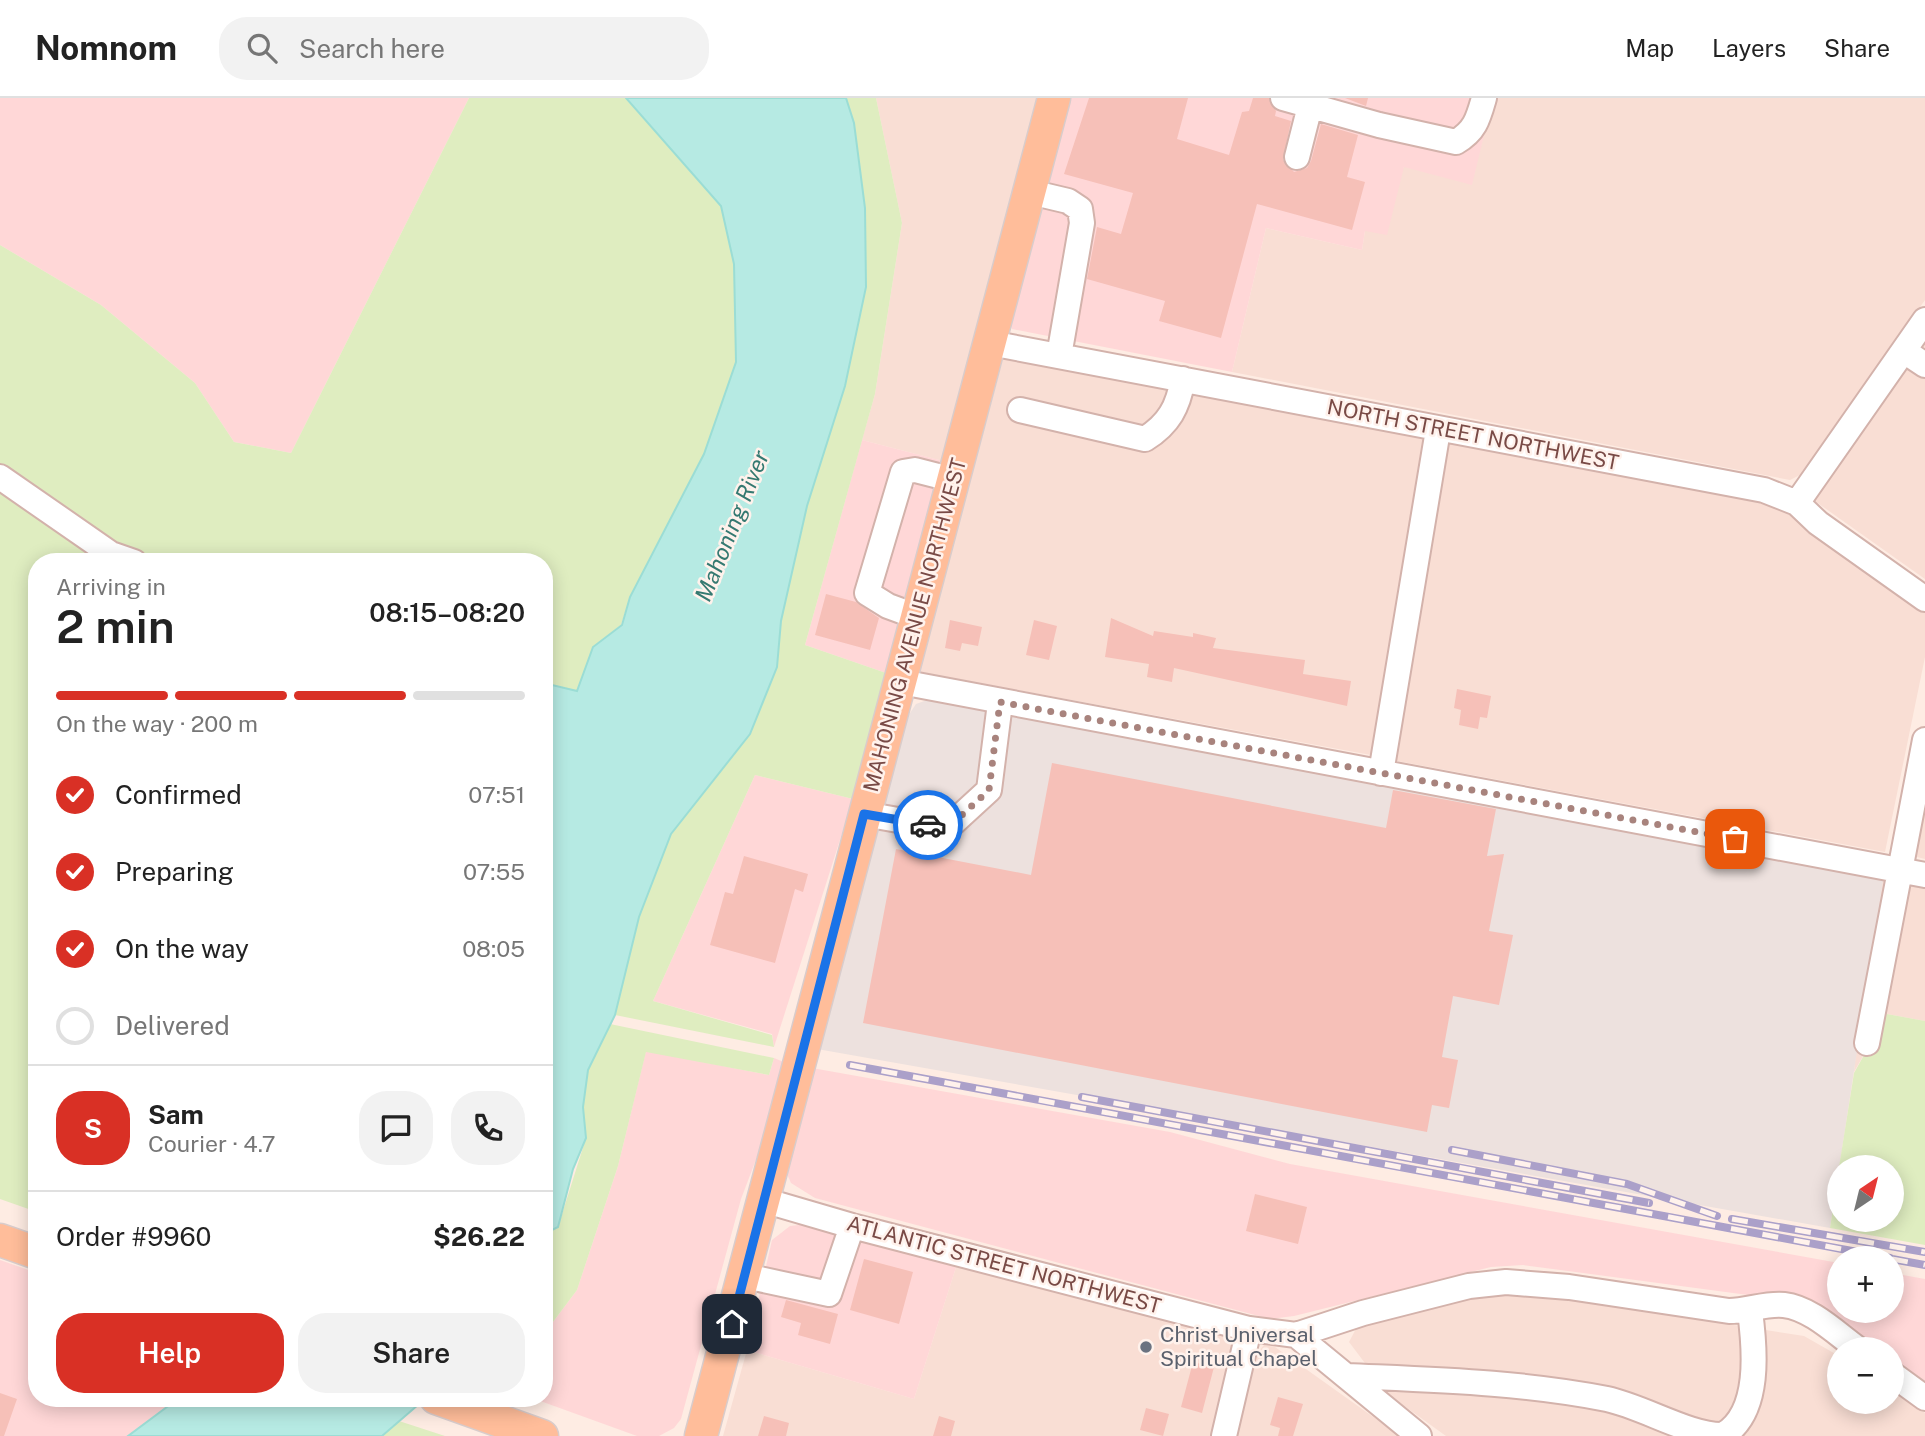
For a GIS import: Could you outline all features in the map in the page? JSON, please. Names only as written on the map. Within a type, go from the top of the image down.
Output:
[{"type":"main road","name":"MAHONING AVENUE NORTHWEST","points":[[701,1436],[1054,98]]},
{"type":"main road","points":[[0,1240],[28,1250]]},
{"type":"main road","points":[[460,1407],[542,1436]]},
{"type":"street","points":[[1283,98],[1311,101],[1379,125],[1456,142],[1469,135],[1478,122],[1484,98]]},
{"type":"street","points":[[1297,157],[1311,101]]},
{"type":"street","points":[[1030,192],[1068,201],[1080,209],[1082,223],[1059,356]]},
{"type":"street","points":[[1797,503],[1925,320]]},
{"type":"street","name":"NORTH STREET NORTHWEST","points":[[990,343],[1764,490],[1797,503],[1818,523],[1925,599]]},
{"type":"street","points":[[1904,351],[1925,365]]},
{"type":"street","points":[[1020,410],[1145,439],[1161,429],[1178,404],[1182,379]]},
{"type":"street","points":[[1381,773],[1438,430]]},
{"type":"street","points":[[918,617],[888,606],[867,593],[902,472],[915,470],[954,480]]},
{"type":"street","points":[[0,477],[110,553]]},
{"type":"street","points":[[901,682],[1925,875]]},
{"type":"street","points":[[864,814],[932,826],[953,823],[989,790],[1000,702]]},
{"type":"street","points":[[1867,1043],[1925,740]]},
{"type":"street","name":"ATLANTIC STREET NORTHWEST","points":[[763,1200],[852,1226],[1249,1329],[1296,1335]]},
{"type":"street","points":[[745,1276],[829,1294],[852,1226]]},
{"type":"street","points":[[1296,1335],[1363,1313],[1469,1286],[1506,1282],[1569,1287],[1730,1311],[1750,1311],[1783,1305],[1804,1311],[1841,1337]]},
{"type":"street","points":[[1347,1376],[1453,1380],[1577,1394],[1642,1408],[1700,1433],[1723,1435],[1740,1421],[1748,1396],[1755,1350],[1750,1311]]},
{"type":"street","points":[[1224,1436],[1249,1329]]},
{"type":"street","points":[[1296,1335],[1419,1436]]},
{"type":"street","points":[[1904,1383],[1925,1398]]},
{"type":"shaded area","points":[[0,98],[469,98],[291,453],[234,442],[195,383],[101,305],[0,245]]},
{"type":"shaded area","points":[[876,98],[1038,98],[943,461],[862,440],[875,394],[902,223]]},
{"type":"shaded area","points":[[1067,98],[1493,98],[1472,185],[1404,167],[1387,235],[1365,231],[1362,250],[1266,228],[1232,372],[1012,329],[1009,321]]},
{"type":"shaded area","points":[[1493,98],[1925,98],[1925,300],[1800,475],[1790,480],[1232,372],[1266,228],[1362,250],[1365,231],[1404,167]]},
{"type":"shaded area","points":[[1925,341],[1925,579],[1812,499]]},
{"type":"shaded area","points":[[1004,355],[1430,436],[1371,755],[919,672]]},
{"type":"shaded area","points":[[862,440],[943,461],[886,673],[805,645]]},
{"type":"shaded area","points":[[1450,440],[1750,495],[1781,507],[1925,609],[1925,657],[1885,852],[1392,760]]},
{"type":"shaded area","points":[[933,698],[1874,875],[1883,881],[1841,1155],[1827,1155],[1827,1227],[817,1049],[908,716],[916,704]]},
{"type":"shaded area","points":[[755,775],[853,799],[774,1047],[772,1034],[653,1001]]},
{"type":"shaded area","points":[[1925,792],[1925,859],[1913,856]]},
{"type":"shaded area","points":[[1874,875],[1925,884],[1925,1021],[1887,1014],[1854,1072]]},
{"type":"shaded area","points":[[646,1051],[769,1075],[774,1058],[786,1063],[768,1128],[741,1199],[681,1419],[674,1428],[659,1436],[637,1436],[553,1406],[553,1322],[577,1290],[618,1166]]},
{"type":"shaded area","points":[[812,1068],[1170,1132],[1290,1164],[1827,1261],[1827,1312],[1816,1304],[1523,1265],[1491,1267],[1294,1316],[1270,1319],[815,1198],[791,1183],[787,1174]]},
{"type":"shaded area","points":[[808,1224],[958,1261],[914,1399],[747,1350],[772,1240],[790,1226]]},
{"type":"shaded area","points":[[0,1260],[28,1270],[28,1407],[167,1407],[128,1436],[0,1436]]},
{"type":"shaded area","points":[[958,1261],[1224,1332],[1232,1341],[1234,1351],[1211,1436],[723,1436],[747,1350],[914,1399]]},
{"type":"shaded area","points":[[1904,1275],[1925,1279],[1925,1381],[1904,1366],[1904,1337],[1863,1337],[1843,1323],[1904,1323]]},
{"type":"shaded area","points":[[1517,1291],[1804,1336],[1827,1349],[1827,1414],[1904,1414],[1904,1398],[1925,1413],[1925,1436],[1446,1436],[1389,1395],[1349,1342],[1357,1327],[1470,1294]]},
{"type":"shaded area","points":[[1264,1345],[1275,1347],[1400,1436],[1236,1436],[1258,1352]]},
{"type":"green space","points":[[469,98],[626,98],[721,206],[734,264],[736,362],[704,454],[630,597],[621,625],[593,647],[577,691],[553,685],[553,553],[28,553],[28,1209],[0,1199],[0,245],[101,305],[195,383],[234,442],[291,453]]},
{"type":"green space","points":[[846,98],[876,98],[902,223],[875,394],[805,645],[886,673],[853,799],[755,775],[653,1001],[772,1035],[774,1047],[615,1015],[639,917],[671,834],[777,667],[781,621],[807,506],[845,386],[866,287],[865,208],[854,123]]},
{"type":"green space","points":[[1887,1014],[1925,1021],[1925,1245],[1852,1232],[1904,1232],[1904,1155],[1841,1155],[1854,1073]]},
{"type":"green space","points":[[610,1024],[774,1058],[769,1075],[646,1052],[618,1166],[577,1290],[553,1322],[553,1230],[558,1227],[586,1138],[583,1107],[588,1070]]},
{"type":"green space","points":[[399,1421],[445,1436],[379,1436]]},
{"type":"water","name":"Mahoning River","points":[[626,98],[846,98],[854,123],[865,208],[866,287],[845,386],[807,506],[781,621],[777,667],[750,734],[671,834],[639,917],[615,1015],[588,1070],[583,1107],[586,1138],[573,1169],[558,1227],[553,1230],[553,685],[577,691],[593,647],[622,625],[630,597],[704,454],[736,362],[734,264],[721,206]]},
{"type":"water","points":[[167,1407],[416,1407],[382,1436],[128,1436]]},
{"type":"building","points":[[1089,98],[1188,98],[1177,139],[1229,155],[1242,112],[1249,111],[1253,98],[1269,98],[1276,111],[1275,116],[1291,121],[1283,160],[1294,172],[1307,168],[1311,161],[1321,124],[1358,135],[1347,177],[1365,182],[1352,230],[1257,204],[1221,338],[1159,321],[1165,301],[1087,279],[1097,227],[1121,234],[1133,193],[1064,174]]},
{"type":"building","points":[[1345,98],[1368,98],[1366,106]]},
{"type":"building","points":[[826,594],[856,602],[879,618],[870,650],[815,635]]},
{"type":"building","points":[[1111,618],[1153,636],[1154,631],[1193,637],[1193,633],[1216,638],[1213,648],[1305,660],[1303,674],[1351,681],[1347,706],[1174,668],[1172,682],[1147,677],[1149,664],[1105,657]]},
{"type":"building","points":[[950,620],[982,627],[978,646],[962,643],[960,651],[945,648]]},
{"type":"building","points":[[1034,620],[1057,626],[1049,660],[1026,655]]},
{"type":"building","points":[[1457,689],[1491,696],[1487,718],[1480,717],[1478,729],[1459,725],[1461,710],[1454,708]]},
{"type":"building","points":[[1052,763],[1386,828],[1393,790],[1496,809],[1487,856],[1504,854],[1489,931],[1513,935],[1499,1005],[1453,996],[1442,1057],[1458,1060],[1449,1108],[1432,1105],[1427,1132],[863,1023],[896,849],[1031,875]]},
{"type":"building","points":[[744,856],[808,874],[803,892],[795,889],[775,963],[710,945],[725,892],[733,894]]},
{"type":"building","points":[[1255,1194],[1307,1207],[1298,1244],[1246,1231]]},
{"type":"building","points":[[864,1259],[913,1272],[899,1324],[850,1310]]},
{"type":"building","points":[[786,1300],[838,1314],[830,1344],[798,1335],[801,1323],[781,1317]]},
{"type":"building","points":[[1193,1362],[1214,1367],[1202,1413],[1181,1407]]},
{"type":"building","points":[[0,1393],[17,1399],[4,1436],[0,1436]]},
{"type":"building","points":[[1278,1397],[1303,1404],[1293,1436],[1278,1436],[1280,1428],[1270,1425]]},
{"type":"building","points":[[1146,1408],[1169,1414],[1163,1436],[1140,1430]]},
{"type":"building","points":[[764,1416],[789,1423],[786,1436],[758,1436]]},
{"type":"building","points":[[939,1416],[955,1421],[951,1436],[933,1436]]},
{"type":"railway","points":[[850,1065],[1827,1246]]},
{"type":"railway","points":[[1082,1097],[1649,1203]]},
{"type":"railway","points":[[1452,1150],[1627,1184],[1717,1216]]},
{"type":"railway","points":[[1732,1219],[1925,1252]]},
{"type":"railway","points":[[1904,1261],[1925,1265]]},
{"type":"way so far","points":[[928,825],[953,823],[989,790],[1000,702],[1735,839]]},
{"type":"place","name":"Christ Universal Spiritual Chapel","points":[[1146,1347]]},
{"type":"route","points":[[732,1324],[864,814],[928,825]]}]
